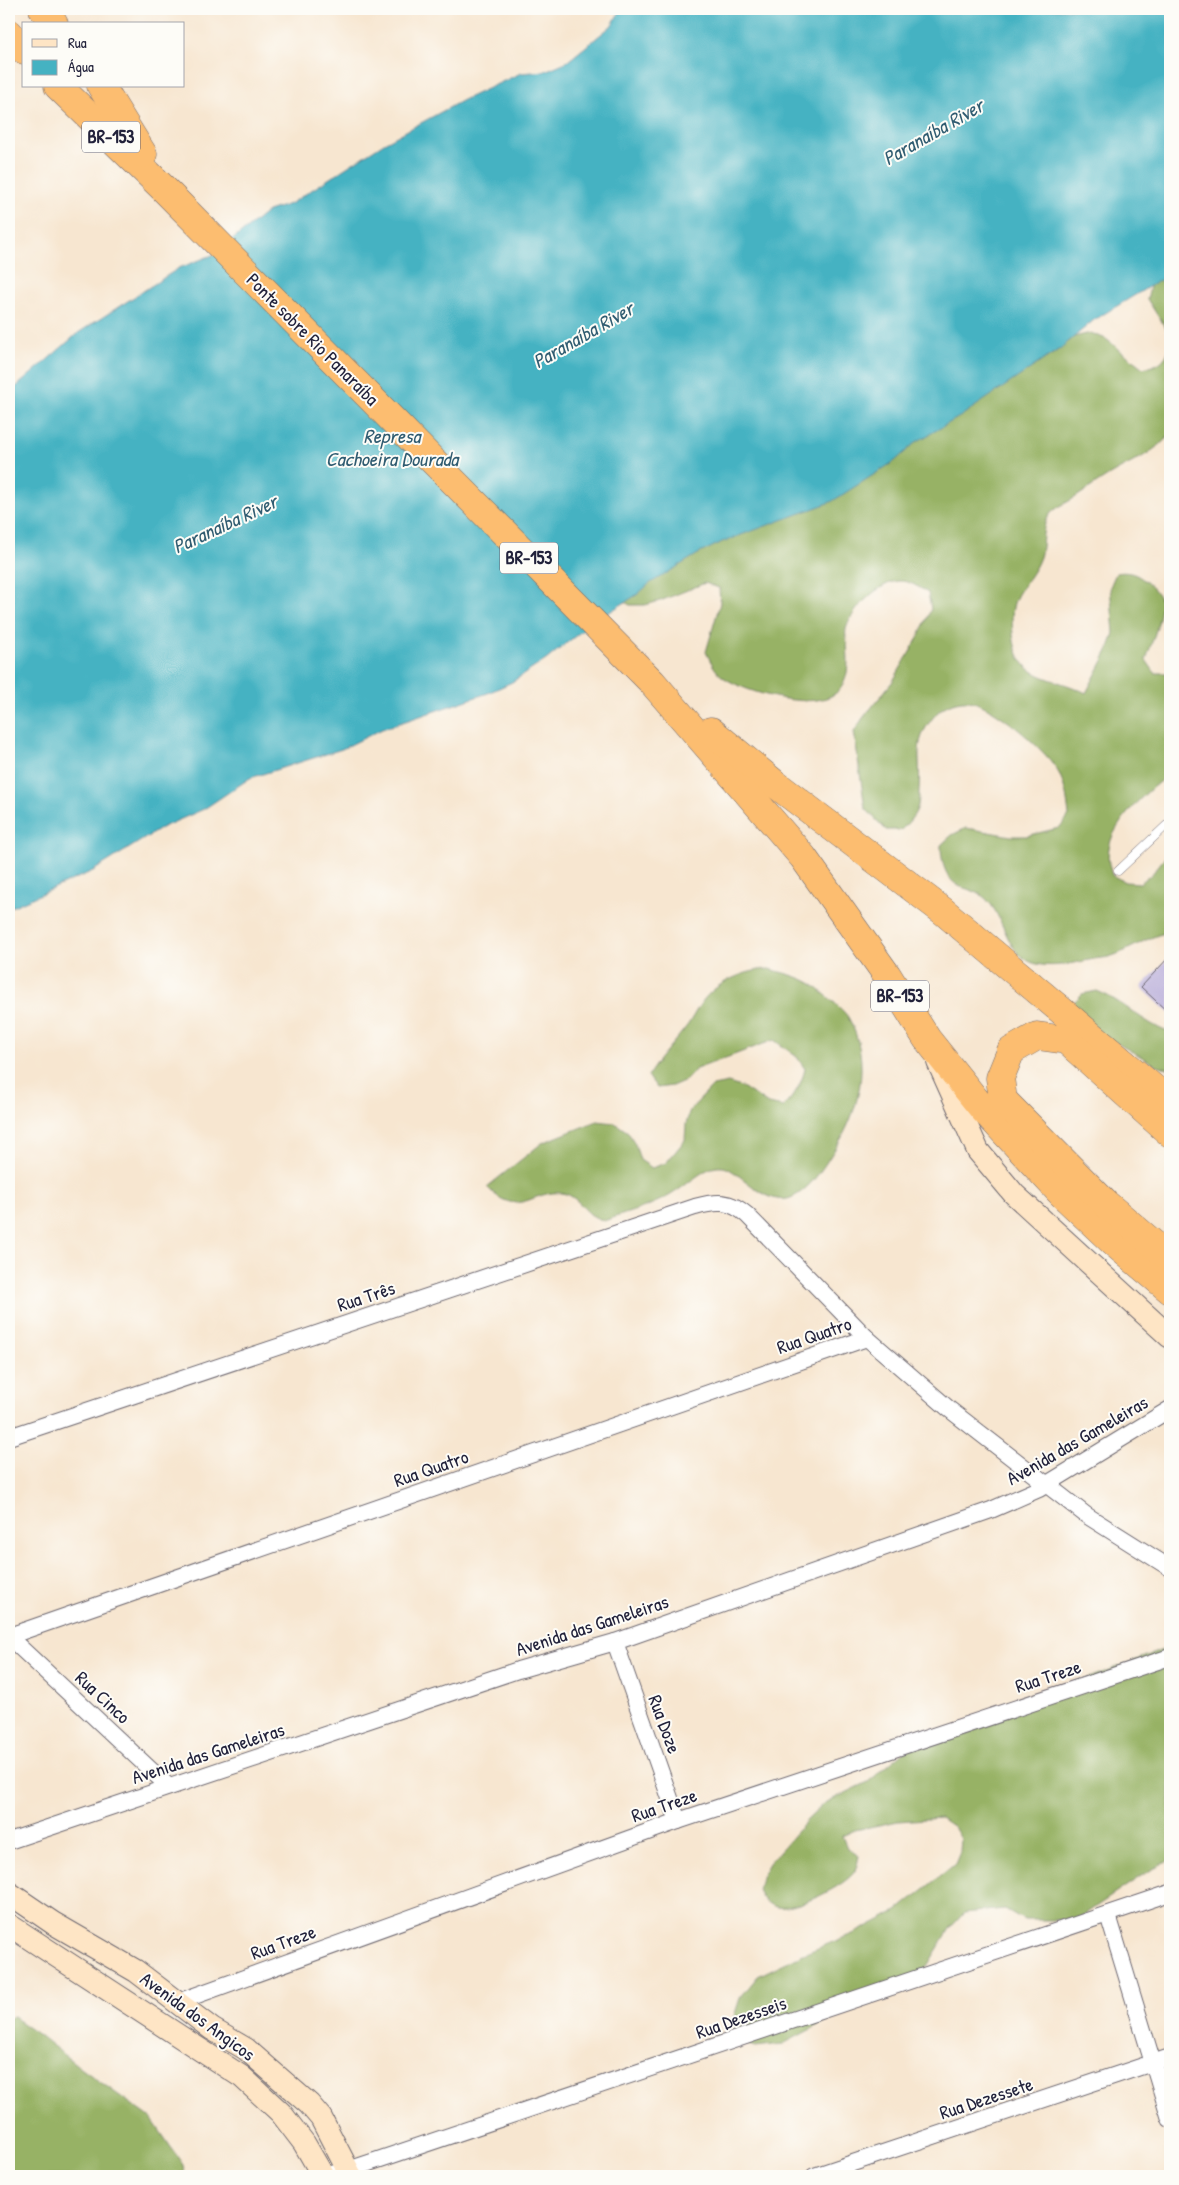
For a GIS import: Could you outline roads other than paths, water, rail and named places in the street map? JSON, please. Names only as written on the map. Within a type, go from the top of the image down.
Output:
[{"type":"highway","points":[[42,9],[52,22]]},
{"type":"highway","name":"BR-153","points":[[60,88],[163,188]]},
{"type":"highway","name":"BR-153","points":[[102,88],[163,188]]},
{"type":"highway","name":"Ponte sobre Rio Panaraíba","points":[[163,188],[652,682]]},
{"type":"highway","name":"BR-153","points":[[652,682],[803,858],[887,975],[927,1039],[983,1109],[1060,1192],[1114,1243],[1170,1290]]},
{"type":"highway","name":"BR-153","points":[[652,682],[774,783],[943,911],[1170,1102]]},
{"type":"highway","points":[[1170,1132],[1066,1040],[1037,1036],[1011,1051],[1000,1078],[1003,1100],[1105,1203],[1170,1258]]},
{"type":"street","points":[[927,1039],[978,1151],[1014,1194],[1170,1337]]},
{"type":"street","name":"Rua Três","points":[[9,1437],[701,1205],[724,1203],[736,1206],[802,1270],[867,1338]]},
{"type":"street","points":[[867,1338],[949,1410],[1086,1516],[1170,1568]]},
{"type":"street","name":"Rua Quatro","points":[[9,1636],[867,1338]]},
{"type":"street","name":"Avenida das Gameleiras","points":[[9,1841],[518,1670],[614,1642],[991,1510],[1046,1484],[1170,1408]]},
{"type":"street","name":"Rua Cinco","points":[[9,1636],[169,1786]]},
{"type":"street","name":"Rua Doze","points":[[614,1642],[678,1821]]},
{"type":"street","name":"Rua Treze","points":[[175,2003],[678,1821],[1170,1657]]},
{"type":"street","name":"Avenida dos Angicos","points":[[9,1893],[53,1923],[136,1971],[175,2003],[246,2050],[309,2104],[325,2124],[350,2173]]},
{"type":"street","name":"Rua Dezesseis","points":[[323,2176],[350,2173],[1170,1893]]},
{"type":"street","points":[[1108,1915],[1170,2119]]},
{"type":"street","name":"Avenida dos Angicos","points":[[9,1925],[242,2077],[270,2102],[285,2119],[304,2143],[323,2176]]},
{"type":"street","name":"Rua Dezessete","points":[[814,2176],[1170,2057]]},
{"type":"lane","points":[[1118,870],[1170,822]]},
{"type":"water","name":"Represa Cachoeira Dourada","points":[[622,9],[1170,9],[1170,274],[1094,320],[1061,348],[961,416],[916,442],[895,461],[831,502],[722,542],[698,554],[649,584],[638,594],[589,625],[546,660],[512,682],[488,693],[382,729],[342,749],[250,778],[204,809],[163,827],[93,871],[9,908],[9,393],[78,333],[179,268],[215,254],[268,211],[290,204],[384,143],[463,100],[521,73],[545,71],[568,61],[611,26]]},
{"type":"water label","name":"Paranaíba River","points":[[933,132]]},
{"type":"water label","name":"Paranaíba River","points":[[583,335]]},
{"type":"water label","name":"Paranaíba River","points":[[225,524]]}]
